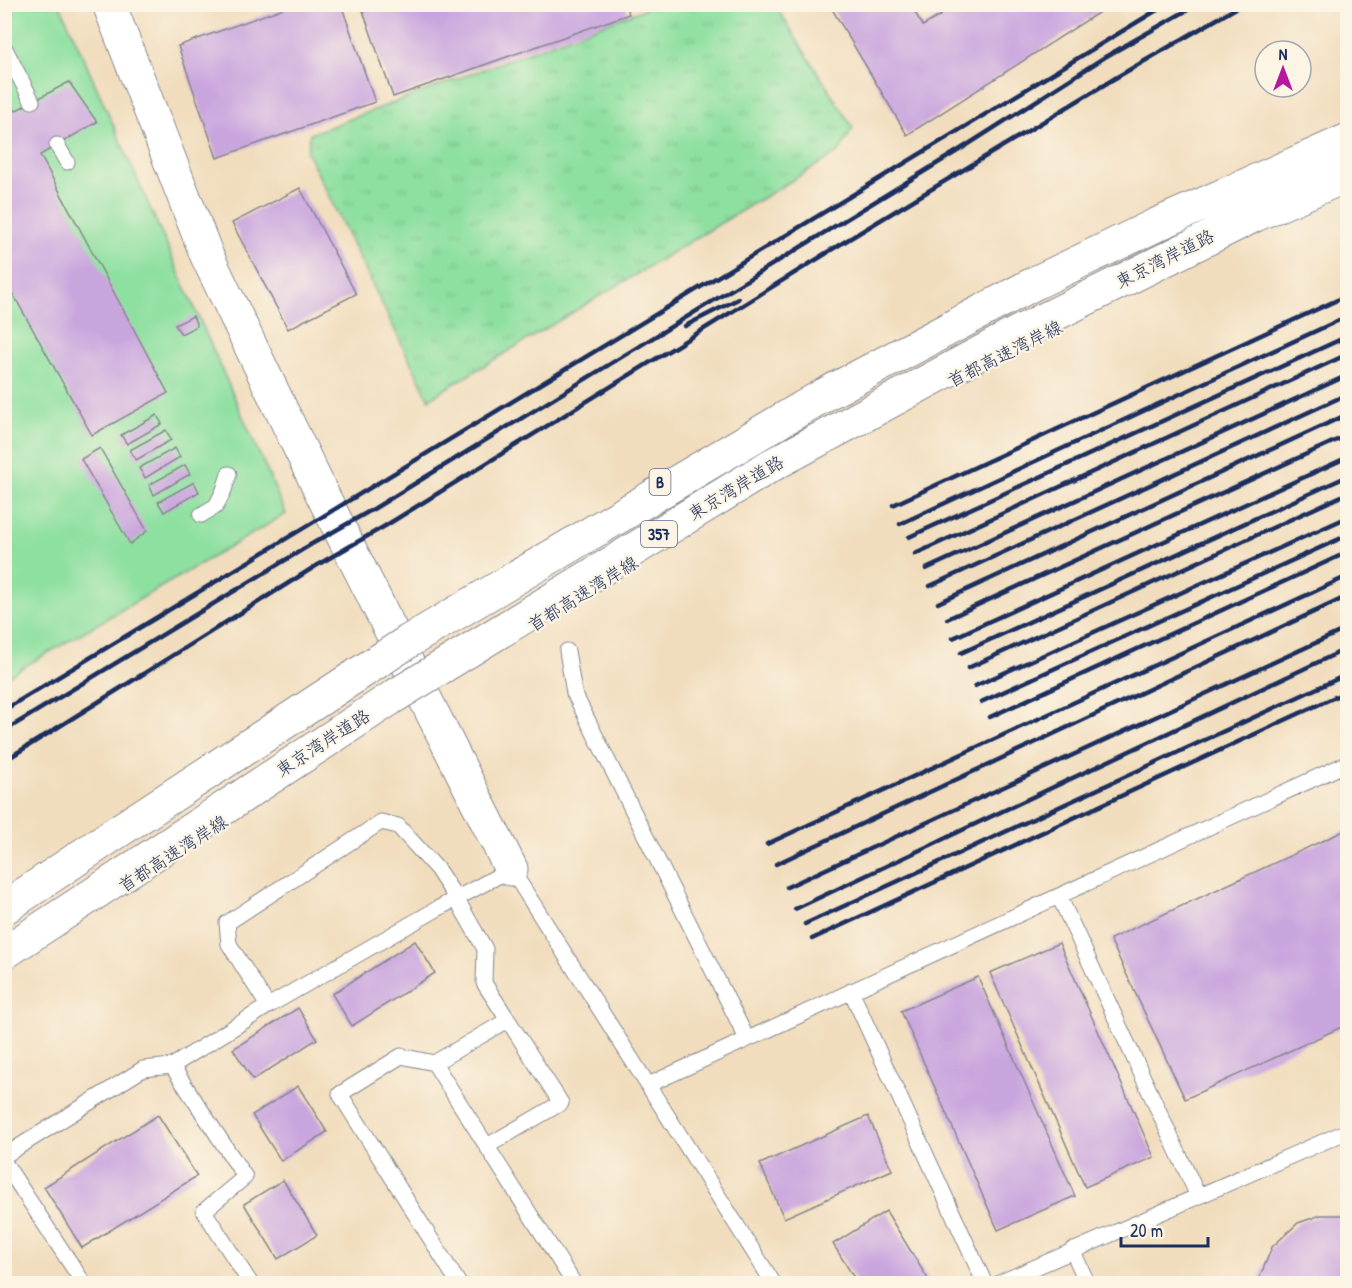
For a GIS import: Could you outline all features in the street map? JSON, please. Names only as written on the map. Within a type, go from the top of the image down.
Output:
[{"type":"main road","points":[[109,4],[207,256],[322,494],[511,869]]},
{"type":"main road","name":"B","points":[[4,895],[357,662],[820,387],[1103,239],[1347,128]]},
{"type":"main road","name":"東京湾岸道路","points":[[4,908],[409,641],[824,395],[1035,284],[1156,225],[1347,140]]},
{"type":"main road","name":"東京湾岸道路","points":[[4,953],[393,697],[770,466],[1017,333],[1255,215],[1347,175]]},
{"type":"main road","name":"首都高速湾岸線","points":[[4,963],[410,702],[730,502],[940,387],[1190,259],[1347,188]]},
{"type":"lane","points":[[4,47],[32,101]]},
{"type":"lane","points":[[57,144],[67,162]]},
{"type":"lane","points":[[201,515],[216,506],[229,474]]},
{"type":"lane","points":[[567,651],[574,693],[747,1039]]},
{"type":"lane","points":[[648,1085],[1347,763]]},
{"type":"lane","points":[[268,1006],[229,944],[227,923],[381,822],[398,826],[437,869],[456,898],[485,949],[484,982],[561,1103],[487,1146]]},
{"type":"lane","points":[[4,1156],[143,1069],[171,1066],[268,1006],[511,869],[774,1284]]},
{"type":"lane","points":[[1059,896],[1198,1196]]},
{"type":"lane","points":[[851,991],[985,1284]]},
{"type":"lane","points":[[459,1284],[340,1094],[401,1056],[434,1063],[508,1020]]},
{"type":"lane","points":[[434,1063],[573,1282],[570,1284]]},
{"type":"lane","points":[[171,1066],[245,1177],[204,1211],[251,1284]]},
{"type":"lane","points":[[997,1284],[1347,1131]]},
{"type":"lane","points":[[4,1162],[84,1284]]},
{"type":"lane","points":[[1072,1250],[1088,1284]]},
{"type":"green space","points":[[4,5],[60,5],[286,514],[5,678]]},
{"type":"green space","points":[[655,5],[775,5],[853,128],[839,152],[429,399],[307,152],[310,134]]},
{"type":"building","points":[[295,4],[341,4],[375,102],[217,158],[178,46]]},
{"type":"building","points":[[372,4],[625,4],[629,14],[393,97],[362,8]]},
{"type":"building","points":[[829,4],[910,4],[923,26],[959,4],[1112,4],[907,135]]},
{"type":"building","points":[[69,82],[97,122],[40,155],[168,393],[92,435],[4,278],[4,93],[15,111]]},
{"type":"building","points":[[300,188],[356,294],[288,329],[232,223]]},
{"type":"building","points":[[193,316],[197,326],[181,334],[175,325]]},
{"type":"building","points":[[157,415],[162,424],[127,444],[121,435]]},
{"type":"building","points":[[166,430],[171,440],[136,460],[130,450]]},
{"type":"building","points":[[100,448],[147,531],[130,544],[81,459]]},
{"type":"building","points":[[175,448],[180,457],[145,478],[139,468]]},
{"type":"building","points":[[185,465],[190,474],[154,495],[149,485]]},
{"type":"building","points":[[194,482],[199,492],[164,512],[158,502]]},
{"type":"building","points":[[1348,829],[1348,1024],[1185,1099],[1110,939]]},
{"type":"building","points":[[415,941],[435,973],[352,1026],[332,994]]},
{"type":"building","points":[[1059,943],[1154,1157],[1085,1187],[990,973]]},
{"type":"building","points":[[978,977],[1075,1196],[998,1230],[901,1011]]},
{"type":"building","points":[[298,1008],[317,1039],[253,1080],[233,1049]]},
{"type":"building","points":[[298,1086],[327,1132],[281,1161],[252,1115]]},
{"type":"building","points":[[158,1115],[197,1176],[82,1248],[44,1187]]},
{"type":"building","points":[[868,1116],[892,1170],[784,1218],[760,1164]]},
{"type":"building","points":[[283,1180],[317,1235],[278,1259],[244,1204]]},
{"type":"building","points":[[886,1211],[928,1279],[921,1284],[858,1284],[833,1244]]},
{"type":"building","points":[[1321,1215],[1348,1215],[1348,1284],[1260,1284],[1259,1279],[1272,1247],[1298,1223]]},
{"type":"railway","points":[[4,710],[1167,4]]},
{"type":"railway","points":[[4,731],[375,508],[964,147],[1105,57],[1198,4]]},
{"type":"railway","points":[[821,256],[1117,77],[1243,4]]},
{"type":"railway","points":[[4,761],[319,564],[385,526],[827,253]]},
{"type":"railway","points":[[893,505],[1348,295]]},
{"type":"railway","points":[[685,326],[738,299]]},
{"type":"railway","points":[[900,524],[1348,316]]},
{"type":"railway","points":[[909,537],[1348,336]]},
{"type":"railway","points":[[915,554],[1348,354]]},
{"type":"railway","points":[[926,569],[1348,375]]},
{"type":"railway","points":[[930,586],[1348,394]]},
{"type":"railway","points":[[938,603],[1348,414]]},
{"type":"railway","points":[[947,619],[1348,435]]},
{"type":"railway","points":[[953,638],[1348,457]]},
{"type":"railway","points":[[961,653],[1348,476]]},
{"type":"railway","points":[[968,668],[1348,493]]},
{"type":"railway","points":[[975,686],[1348,517]]},
{"type":"railway","points":[[981,702],[1348,535]]},
{"type":"railway","points":[[990,717],[1348,552]]},
{"type":"railway","points":[[767,844],[1348,576]]},
{"type":"railway","points":[[776,864],[1348,596]]},
{"type":"railway","points":[[787,887],[1348,628]]},
{"type":"railway","points":[[795,909],[1348,648]]},
{"type":"railway","points":[[805,924],[1348,674]]},
{"type":"railway","points":[[812,939],[1348,691]]}]
